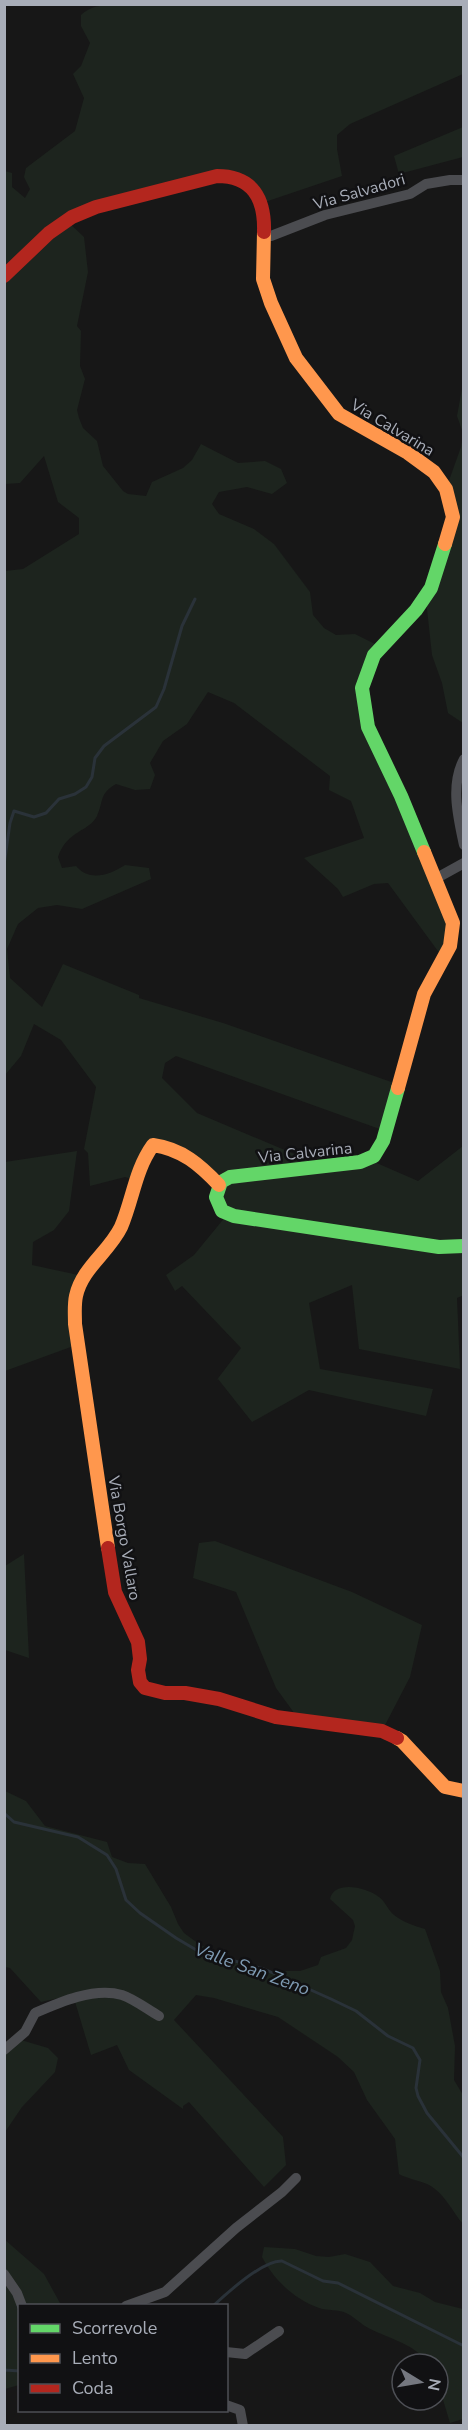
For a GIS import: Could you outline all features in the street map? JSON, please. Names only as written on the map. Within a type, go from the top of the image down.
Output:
[{"type":"street","name":"Via Calvarina","points":[[4,276],[49,233],[72,217],[106,204],[217,176],[228,176],[247,182],[262,203],[263,279],[275,314],[296,358],[339,414],[408,453],[435,472],[446,489],[453,517],[431,588],[416,610],[374,655],[362,688],[368,727],[401,796],[453,923],[450,946],[424,994],[386,1133],[374,1155],[360,1162],[230,1177],[220,1182],[219,1185]]},
{"type":"street","name":"Via Salvadori","points":[[264,236],[271,236],[325,215],[410,194],[426,184],[464,180]]},
{"type":"street","points":[[464,759],[457,771],[456,793],[464,845]]},
{"type":"street","points":[[435,879],[464,863]]},
{"type":"street","name":"Via Borgo Vallaro","points":[[219,1185],[199,1164],[170,1146],[153,1146],[142,1157],[130,1204],[120,1228],[111,1244],[83,1276],[75,1300],[75,1324],[115,1592],[138,1641],[140,1682],[145,1688],[165,1693],[185,1693],[219,1699],[264,1715],[382,1731],[402,1741],[445,1787],[464,1791]]},
{"type":"street","points":[[219,1185],[216,1197],[222,1211],[234,1216],[439,1247],[464,1246]]},
{"type":"street","points":[[4,2050],[25,2032],[35,2013],[67,2000],[87,1995],[122,1995],[159,2016]]},
{"type":"street","points":[[132,2304],[165,2292],[296,2178]]},
{"type":"street","points":[[4,2274],[17,2293],[21,2304]]},
{"type":"street","points":[[228,2352],[245,2354],[279,2331]]},
{"type":"street","points":[[228,2406],[240,2410],[243,2426]]},
{"type":"shaded area","points":[[125,4],[463,5],[463,74],[350,124],[337,135],[342,176],[262,203],[224,175],[68,222],[84,237],[88,272],[77,326],[81,331],[80,366],[85,379],[77,410],[83,428],[97,441],[103,466],[123,491],[128,494],[146,496],[152,482],[183,468],[192,460],[201,444],[238,463],[265,461],[281,469],[287,483],[272,494],[247,487],[219,492],[212,504],[219,514],[254,529],[274,544],[310,592],[313,615],[324,628],[336,635],[355,634],[381,647],[362,687],[366,711],[452,924],[443,958],[388,883],[374,884],[343,897],[338,889],[304,858],[364,838],[351,801],[329,790],[330,776],[234,703],[208,692],[187,724],[163,741],[150,763],[155,775],[150,789],[135,790],[116,784],[104,794],[97,816],[67,841],[58,857],[62,868],[76,866],[81,871],[93,875],[113,872],[125,865],[149,868],[151,879],[82,909],[57,905],[38,908],[18,924],[7,949],[10,978],[42,1007],[63,964],[139,995],[139,998],[223,1023],[397,1084],[388,1132],[176,1056],[165,1063],[162,1078],[197,1113],[332,1170],[372,1161],[418,1181],[463,1146],[464,1295],[457,1298],[460,1369],[359,1349],[352,1285],[309,1303],[320,1369],[433,1389],[426,1416],[309,1390],[252,1422],[218,1379],[216,1381],[241,1348],[182,1286],[175,1291],[166,1275],[194,1255],[226,1216],[222,1190],[234,1181],[153,1145],[135,1180],[125,1177],[90,1186],[88,1153],[84,1149],[96,1087],[61,1040],[34,1024],[21,1056],[5,1075],[5,571],[23,569],[79,534],[79,518],[58,502],[44,456],[20,483],[5,484],[5,171],[12,173],[12,187],[25,198],[30,189],[24,177],[26,168],[75,131],[84,98],[73,74],[81,66],[90,43],[81,26],[81,15],[91,8]]},
{"type":"shaded area","points":[[463,127],[463,157],[399,174],[394,156]]},
{"type":"shaded area","points":[[463,383],[463,433],[457,416]]},
{"type":"shaded area","points":[[463,433],[463,723],[448,713],[442,683],[432,655],[426,600],[446,530],[446,489],[461,447]]},
{"type":"shaded area","points":[[77,1151],[69,1211],[54,1230],[33,1242],[32,1265],[83,1276],[79,1344],[5,1371],[5,1162]]},
{"type":"shaded area","points":[[215,1541],[352,1592],[422,1625],[410,1677],[382,1731],[300,1721],[276,1688],[236,1592],[193,1578],[199,1543]]},
{"type":"shaded area","points":[[24,1554],[29,1658],[5,1650],[5,1566]]},
{"type":"shaded area","points":[[5,1791],[26,1801],[45,1826],[107,1842],[112,1857],[128,1863],[145,1864],[184,1933],[199,1944],[257,1971],[300,1971],[318,1965],[321,1957],[346,1948],[352,1940],[355,1926],[353,1920],[330,1899],[333,1893],[344,1887],[359,1888],[373,1893],[397,1917],[425,1929],[440,1971],[441,1992],[448,2008],[455,2046],[454,2080],[463,2095],[463,2224],[433,2187],[399,2174],[395,2139],[367,2100],[354,2072],[338,2057],[278,2017],[196,1995],[174,2020],[283,2137],[286,2165],[264,2187],[189,2102],[183,2106],[183,2109],[129,2070],[117,2045],[91,2055],[73,1995],[41,2002],[10,1968],[5,1967]]},
{"type":"shaded area","points":[[21,2040],[48,2048],[58,2058],[55,2072],[22,2107],[5,2132],[5,2050]]},
{"type":"shaded area","points":[[4,2239],[44,2274],[60,2304],[18,2304],[18,2385],[5,2389]]},
{"type":"shaded area","points":[[264,2247],[295,2249],[316,2256],[329,2257],[345,2254],[370,2262],[393,2286],[420,2293],[435,2302],[463,2309],[463,2419],[450,2423],[447,2412],[450,2412],[450,2352],[417,2352],[365,2326],[346,2313],[310,2304],[286,2288],[272,2273],[262,2257]]},
{"type":"waterway","name":"Valle San Zeno","points":[[4,865],[14,811],[34,817],[46,813],[59,799],[75,794],[86,787],[92,777],[95,758],[104,746],[156,707],[164,689],[182,626],[195,599]]},
{"type":"waterway","name":"Valle San Zeno","points":[[4,1021],[4,1027]]},
{"type":"waterway","name":"Valle San Zeno","points":[[4,1813],[14,1822],[78,1837],[107,1855],[116,1869],[126,1900],[140,1913],[198,1951],[264,1969],[331,1999],[356,2011],[388,2036],[413,2048],[420,2060],[416,2088],[418,2096],[427,2113],[464,2158]]},
{"type":"waterway","name":"Valle San Zeno","points":[[215,2304],[256,2271],[274,2262],[282,2261],[323,2281],[338,2283],[464,2346]]},
{"type":"waterway","name":"Valle San Zeno","points":[[4,2370],[18,2371]]},
{"type":"traffic: fast","points":[[424,852],[401,796],[368,727],[362,688],[374,655],[416,610],[431,588],[445,544]]},
{"type":"traffic: fast","points":[[398,1088],[383,1141],[374,1156],[360,1162],[230,1177],[221,1182],[216,1197],[222,1211],[234,1216],[439,1247],[464,1246]]},
{"type":"traffic: slow","points":[[264,232],[263,279],[271,303],[296,358],[339,414],[408,453],[434,472],[446,489],[453,517],[445,544]]},
{"type":"traffic: slow","points":[[398,1088],[424,994],[450,946],[453,923],[424,852]]},
{"type":"traffic: slow","points":[[108,1548],[75,1324],[76,1296],[79,1286],[121,1227],[142,1164],[153,1145],[182,1154],[219,1185]]},
{"type":"traffic: slow","points":[[397,1738],[445,1787],[464,1791]]},
{"type":"traffic: jam","points":[[4,276],[49,233],[72,217],[96,207],[217,176],[240,180],[254,192],[262,209],[264,232]]},
{"type":"traffic: jam","points":[[108,1548],[115,1592],[138,1642],[140,1659],[138,1670],[140,1682],[145,1688],[165,1693],[185,1693],[219,1699],[276,1717],[382,1731],[397,1738]]}]
